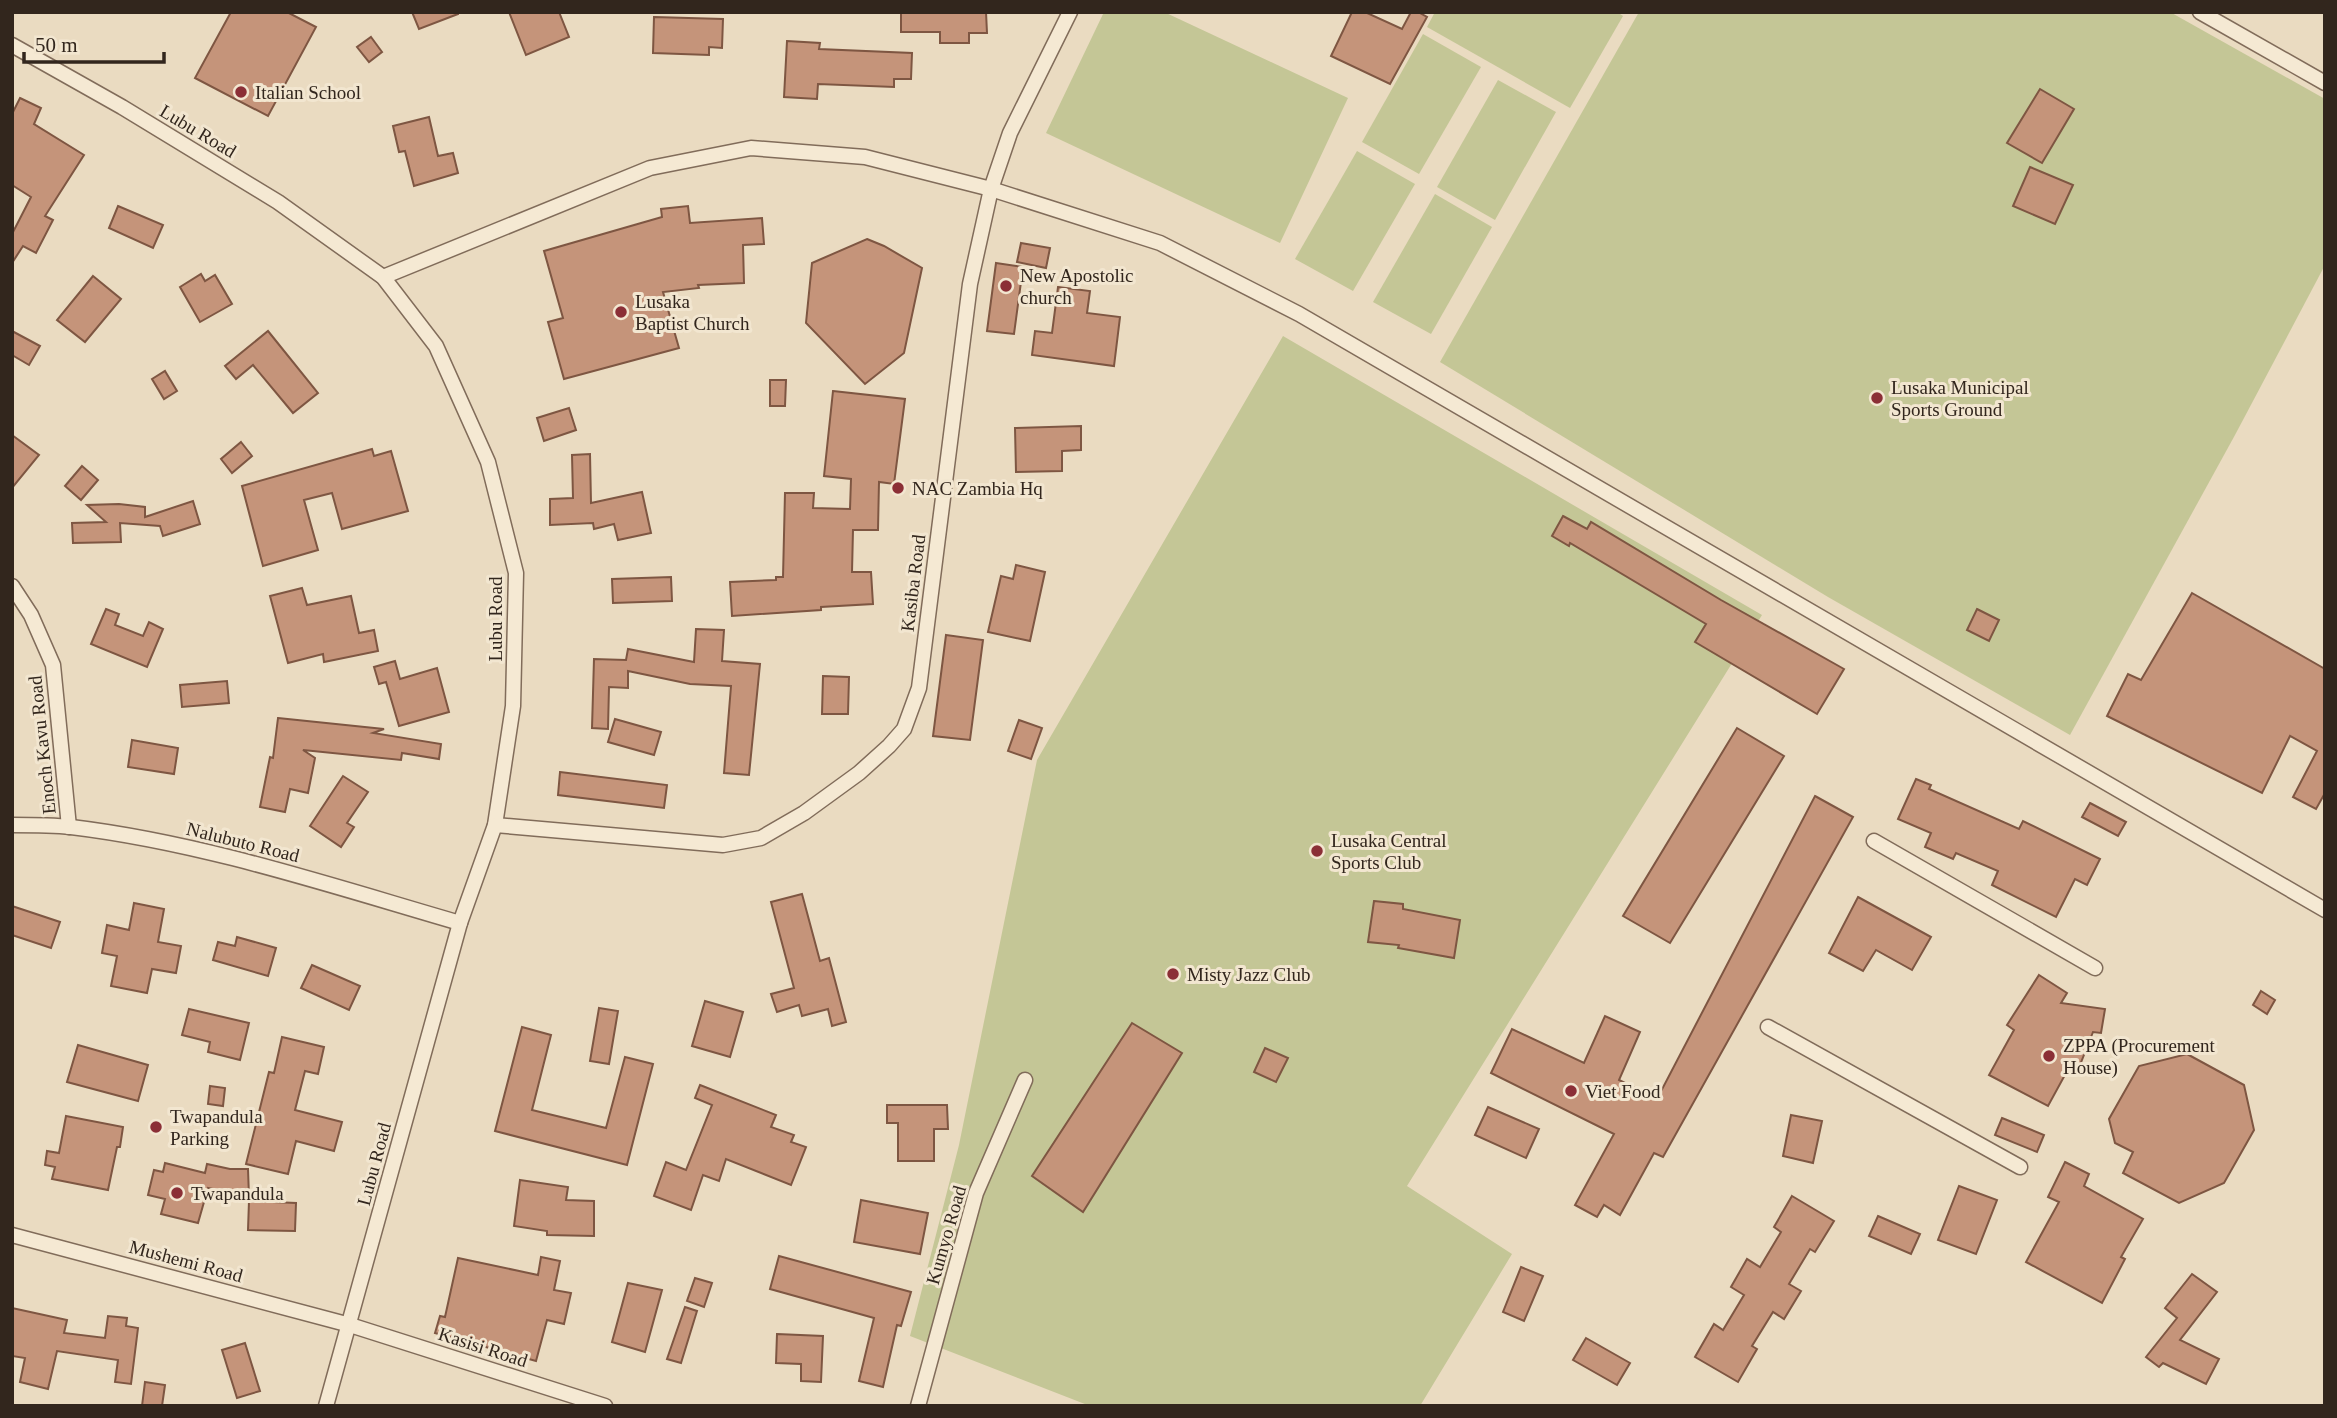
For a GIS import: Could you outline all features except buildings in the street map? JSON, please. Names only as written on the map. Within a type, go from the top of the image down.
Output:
[{"type":"street","name":"Kasiba Road","points":[[495,825],[723,845],[761,838],[804,813],[859,773],[904,729],[919,688],[970,284],[992,189],[1010,133],[1070,12]]},
{"type":"street","points":[[2200,12],[2325,83]]},
{"type":"street","name":"Lubu Road","points":[[12,45],[122,107],[278,202],[383,277],[436,346],[478,439],[488,462],[516,573],[513,706],[495,825],[460,923],[326,1406]]},
{"type":"street","points":[[383,277],[650,168],[751,148],[865,157],[992,189],[1160,243],[1299,314],[2325,910]]},
{"type":"street","name":"Enoch Kavu Road","points":[[12,586],[31,615],[53,665],[69,827]]},
{"type":"street","name":"Nalubuto Road","points":[[12,825],[69,827],[169,843],[265,866],[460,923]]},
{"type":"street","points":[[1874,841],[2095,968]]},
{"type":"street","points":[[1768,1027],[2020,1167]]},
{"type":"street","name":"Kumyo Road","points":[[918,1406],[976,1193],[1025,1080]]},
{"type":"street","name":"Mushemi Road","points":[[12,1235],[350,1325]]},
{"type":"street","name":"Kasisi Road","points":[[350,1325],[605,1406]]},
{"type":"green space","points":[[1104,12],[1164,12],[1348,98],[1280,243],[1046,133]]},
{"type":"green space","points":[[1435,12],[1617,12],[1623,16],[1570,108],[1427,27]]},
{"type":"green space","name":"Lusaka Municipal Sports Ground","points":[[1639,12],[2170,12],[2325,99],[2325,265],[2070,735],[1828,597],[1440,362]]},
{"type":"green space","points":[[1423,34],[1481,67],[1419,174],[1362,142]]},
{"type":"green space","points":[[1498,80],[1556,112],[1495,220],[1437,187]]},
{"type":"green space","points":[[1357,151],[1415,184],[1353,291],[1295,259]]},
{"type":"green space","points":[[1435,194],[1492,227],[1431,334],[1373,302]]},
{"type":"green space","name":"Lusaka Central Sports Club","points":[[1283,336],[1762,615],[1407,1186],[1512,1254],[1420,1406],[1090,1406],[910,1336],[959,1145],[1037,760]]},
{"type":"place","name":"Italian School","points":[[241,92]]},
{"type":"place","name":"New Apostolic church","points":[[1006,286]]},
{"type":"place","name":"Lusaka Baptist Church","points":[[621,312]]},
{"type":"place","name":"Lusaka Municipal Sports Ground","points":[[1877,398]]},
{"type":"place","name":"NAC Zambia Hq","points":[[898,488]]},
{"type":"place","name":"Lusaka Central Sports Club","points":[[1317,851]]},
{"type":"place","name":"Misty Jazz Club","points":[[1173,974]]},
{"type":"place","name":"ZPPA (Procurement House)","points":[[2049,1056]]},
{"type":"place","name":"Viet Food","points":[[1571,1091]]},
{"type":"place","name":"Twapandula Parking","points":[[156,1127]]},
{"type":"place","name":"Twapandula","points":[[177,1193]]}]
